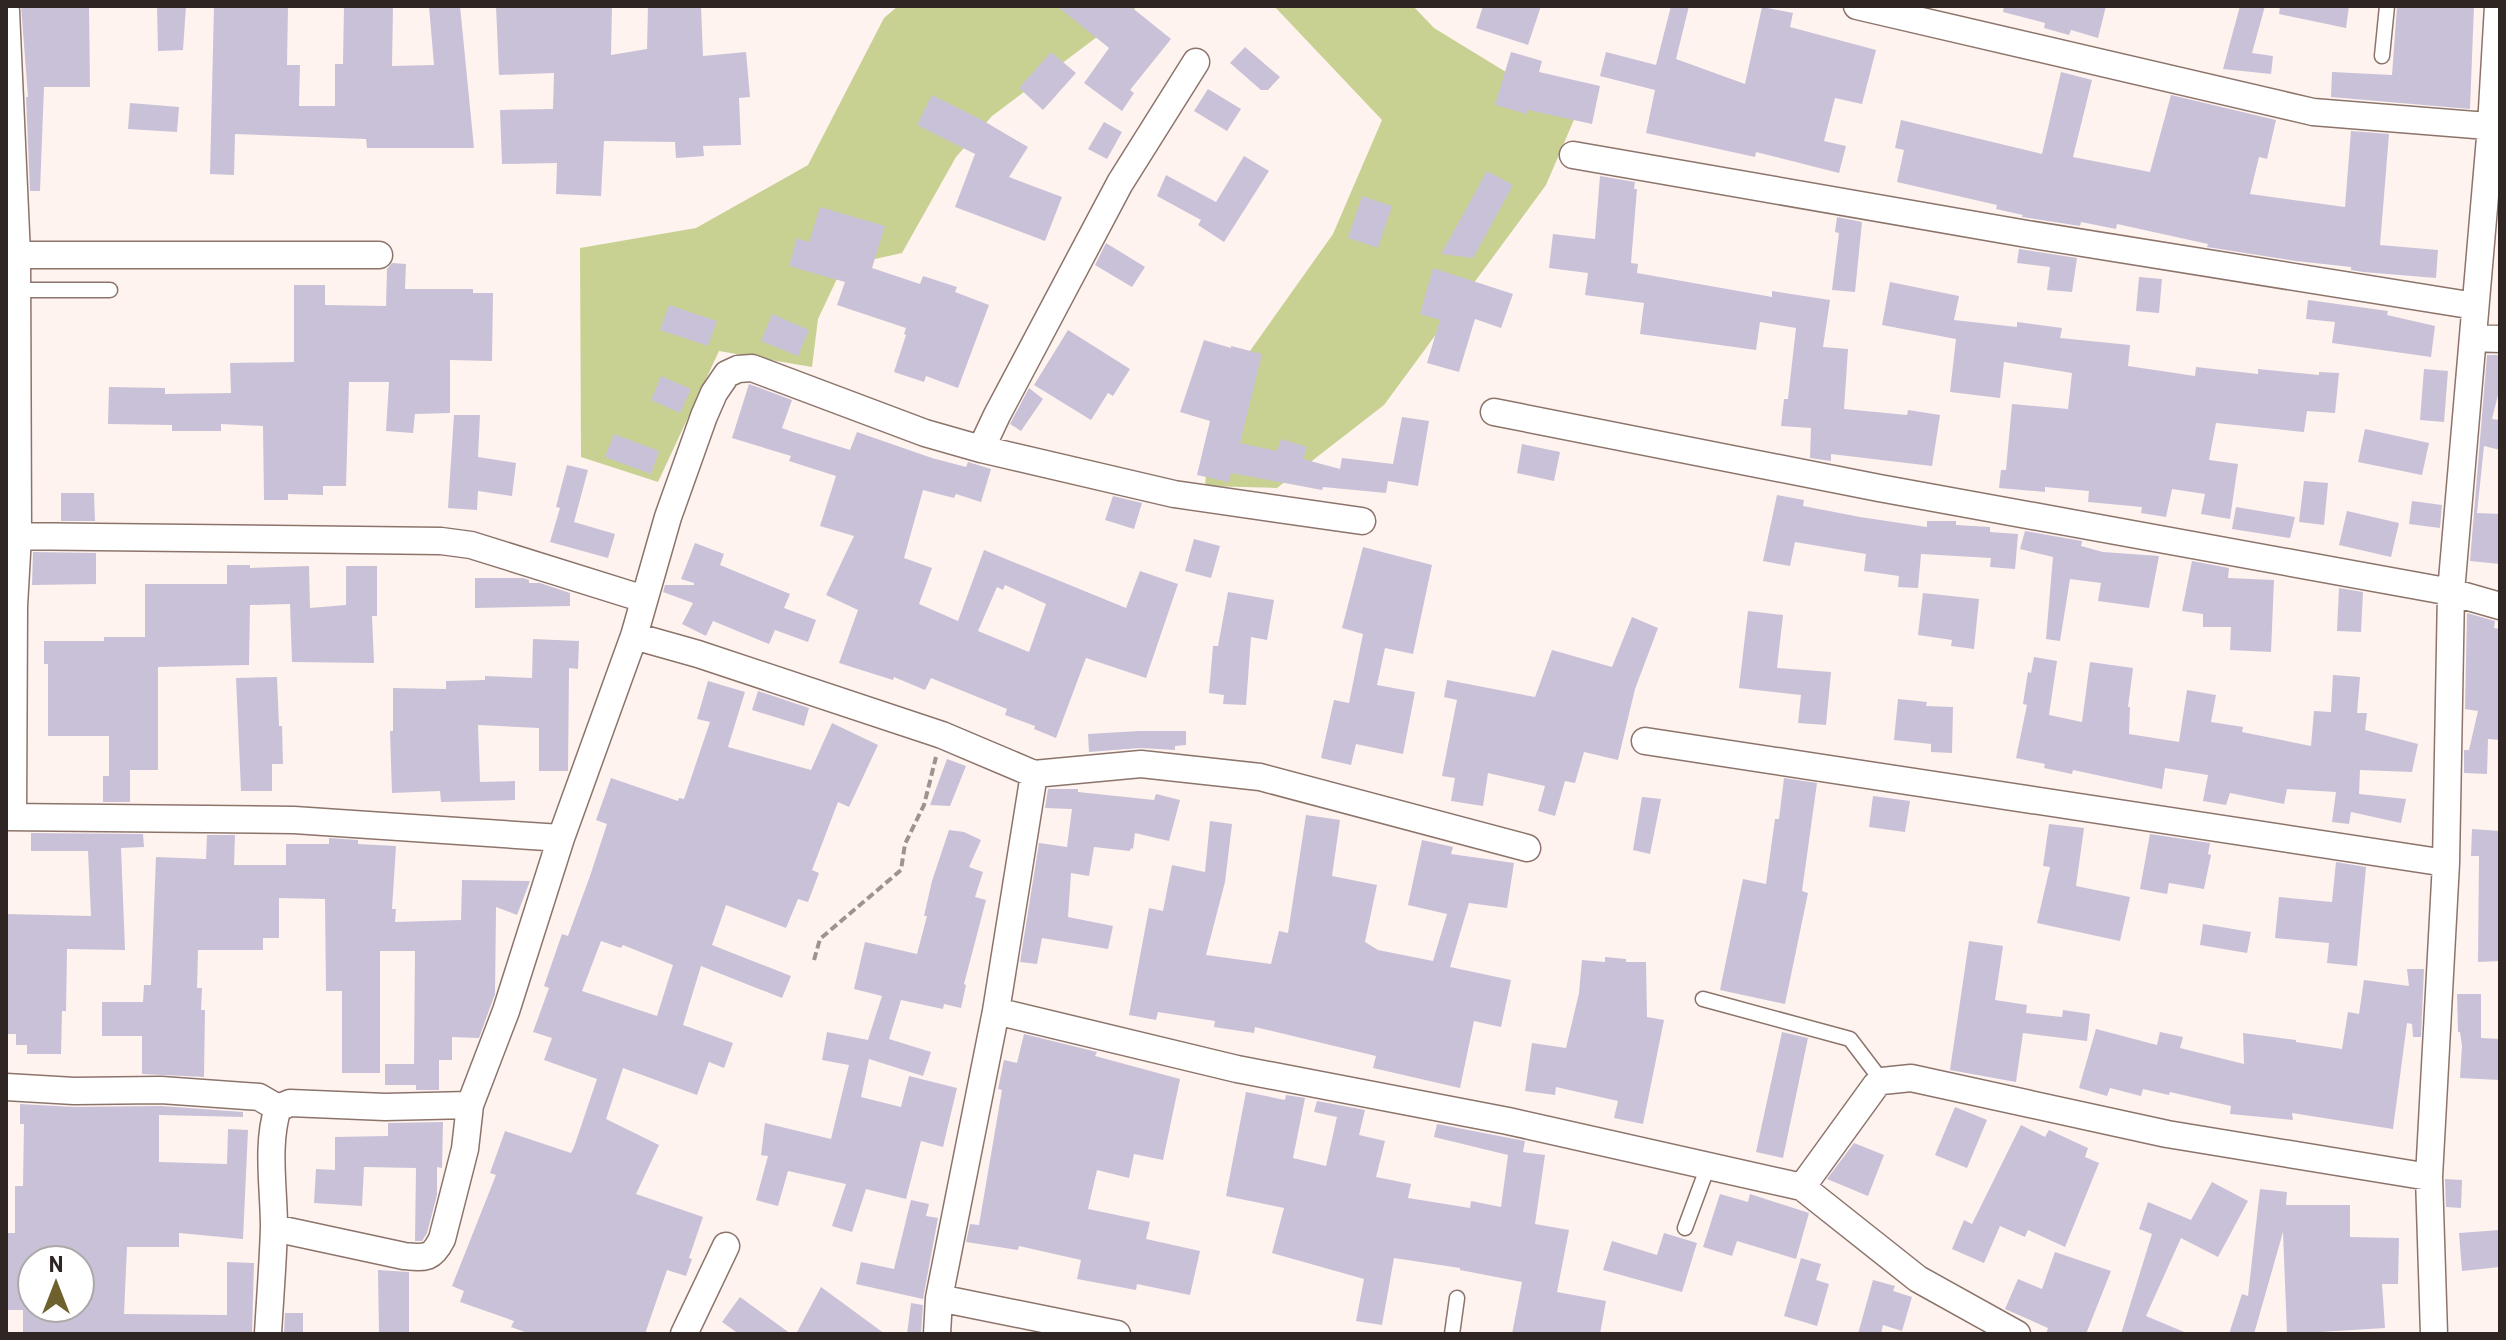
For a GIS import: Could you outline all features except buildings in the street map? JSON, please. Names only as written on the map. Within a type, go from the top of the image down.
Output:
[{"type":"street","points":[[1857,6],[2313,112],[2496,127]]},
{"type":"street","points":[[2434,1334],[2429,1177],[2446,863],[2451,592],[2475,306],[2496,127],[2498,6]]},
{"type":"street","points":[[6,11],[17,255],[10,817],[294,820],[561,838]]},
{"type":"street","points":[[981,449],[1120,183],[1196,62]]},
{"type":"street","points":[[1573,155],[2027,234],[2475,306]]},
{"type":"street","points":[[17,255],[379,255]]},
{"type":"street","points":[[2473,338],[2500,339]]},
{"type":"street","points":[[274,1228],[423,1258],[435,1252],[442,1239],[465,1149],[470,1105],[506,1011],[561,838],[634,636],[668,517],[704,416],[727,374],[752,368],[925,433],[1174,494],[1362,521]]},
{"type":"street","points":[[1494,412],[1879,488],[2451,592],[2500,606]]},
{"type":"street","points":[[12,536],[441,541],[471,545],[644,599]]},
{"type":"street","points":[[634,636],[698,654],[942,735],[1034,774],[1141,764],[1260,777],[1527,848]]},
{"type":"street","points":[[1645,741],[2446,863]]},
{"type":"street","points":[[937,1334],[939,1298],[996,1011],[1034,774]]},
{"type":"street","points":[[996,1011],[1237,1069],[1508,1121],[1802,1187],[1918,1279],[2017,1334]]},
{"type":"street","points":[[1802,1187],[1867,1096],[1882,1081],[1911,1078],[2167,1134],[2429,1177]]},
{"type":"street","points":[[6,1087],[74,1091],[161,1090],[259,1097],[278,1108]]},
{"type":"street","points":[[268,1334],[274,1228],[274,1120],[278,1108],[290,1103],[385,1107],[470,1105]]},
{"type":"street","points":[[684,1334],[726,1246]]},
{"type":"street","points":[[939,1298],[1117,1334]]},
{"type":"lane","points":[[2382,56],[2387,6]]},
{"type":"lane","points":[[17,290],[110,290]]},
{"type":"lane","points":[[1703,999],[1821,1028],[1850,1039],[1882,1081]]},
{"type":"lane","points":[[1685,1228],[1708,1166]]},
{"type":"lane","points":[[1452,1334],[1457,1298]]},
{"type":"path","points":[[814,960],[820,939],[901,870],[905,844],[924,805],[942,735]]},
{"type":"green space","points":[[898,6],[1138,6],[992,116],[956,157],[902,253],[843,266],[818,319],[812,367],[719,351],[658,482],[581,457],[580,248],[696,228],[808,165],[884,18]]},
{"type":"green space","points":[[1274,6],[1413,6],[1434,28],[1576,115],[1546,185],[1384,405],[1277,488],[1205,486],[1213,403],[1333,234],[1382,120]]}]
